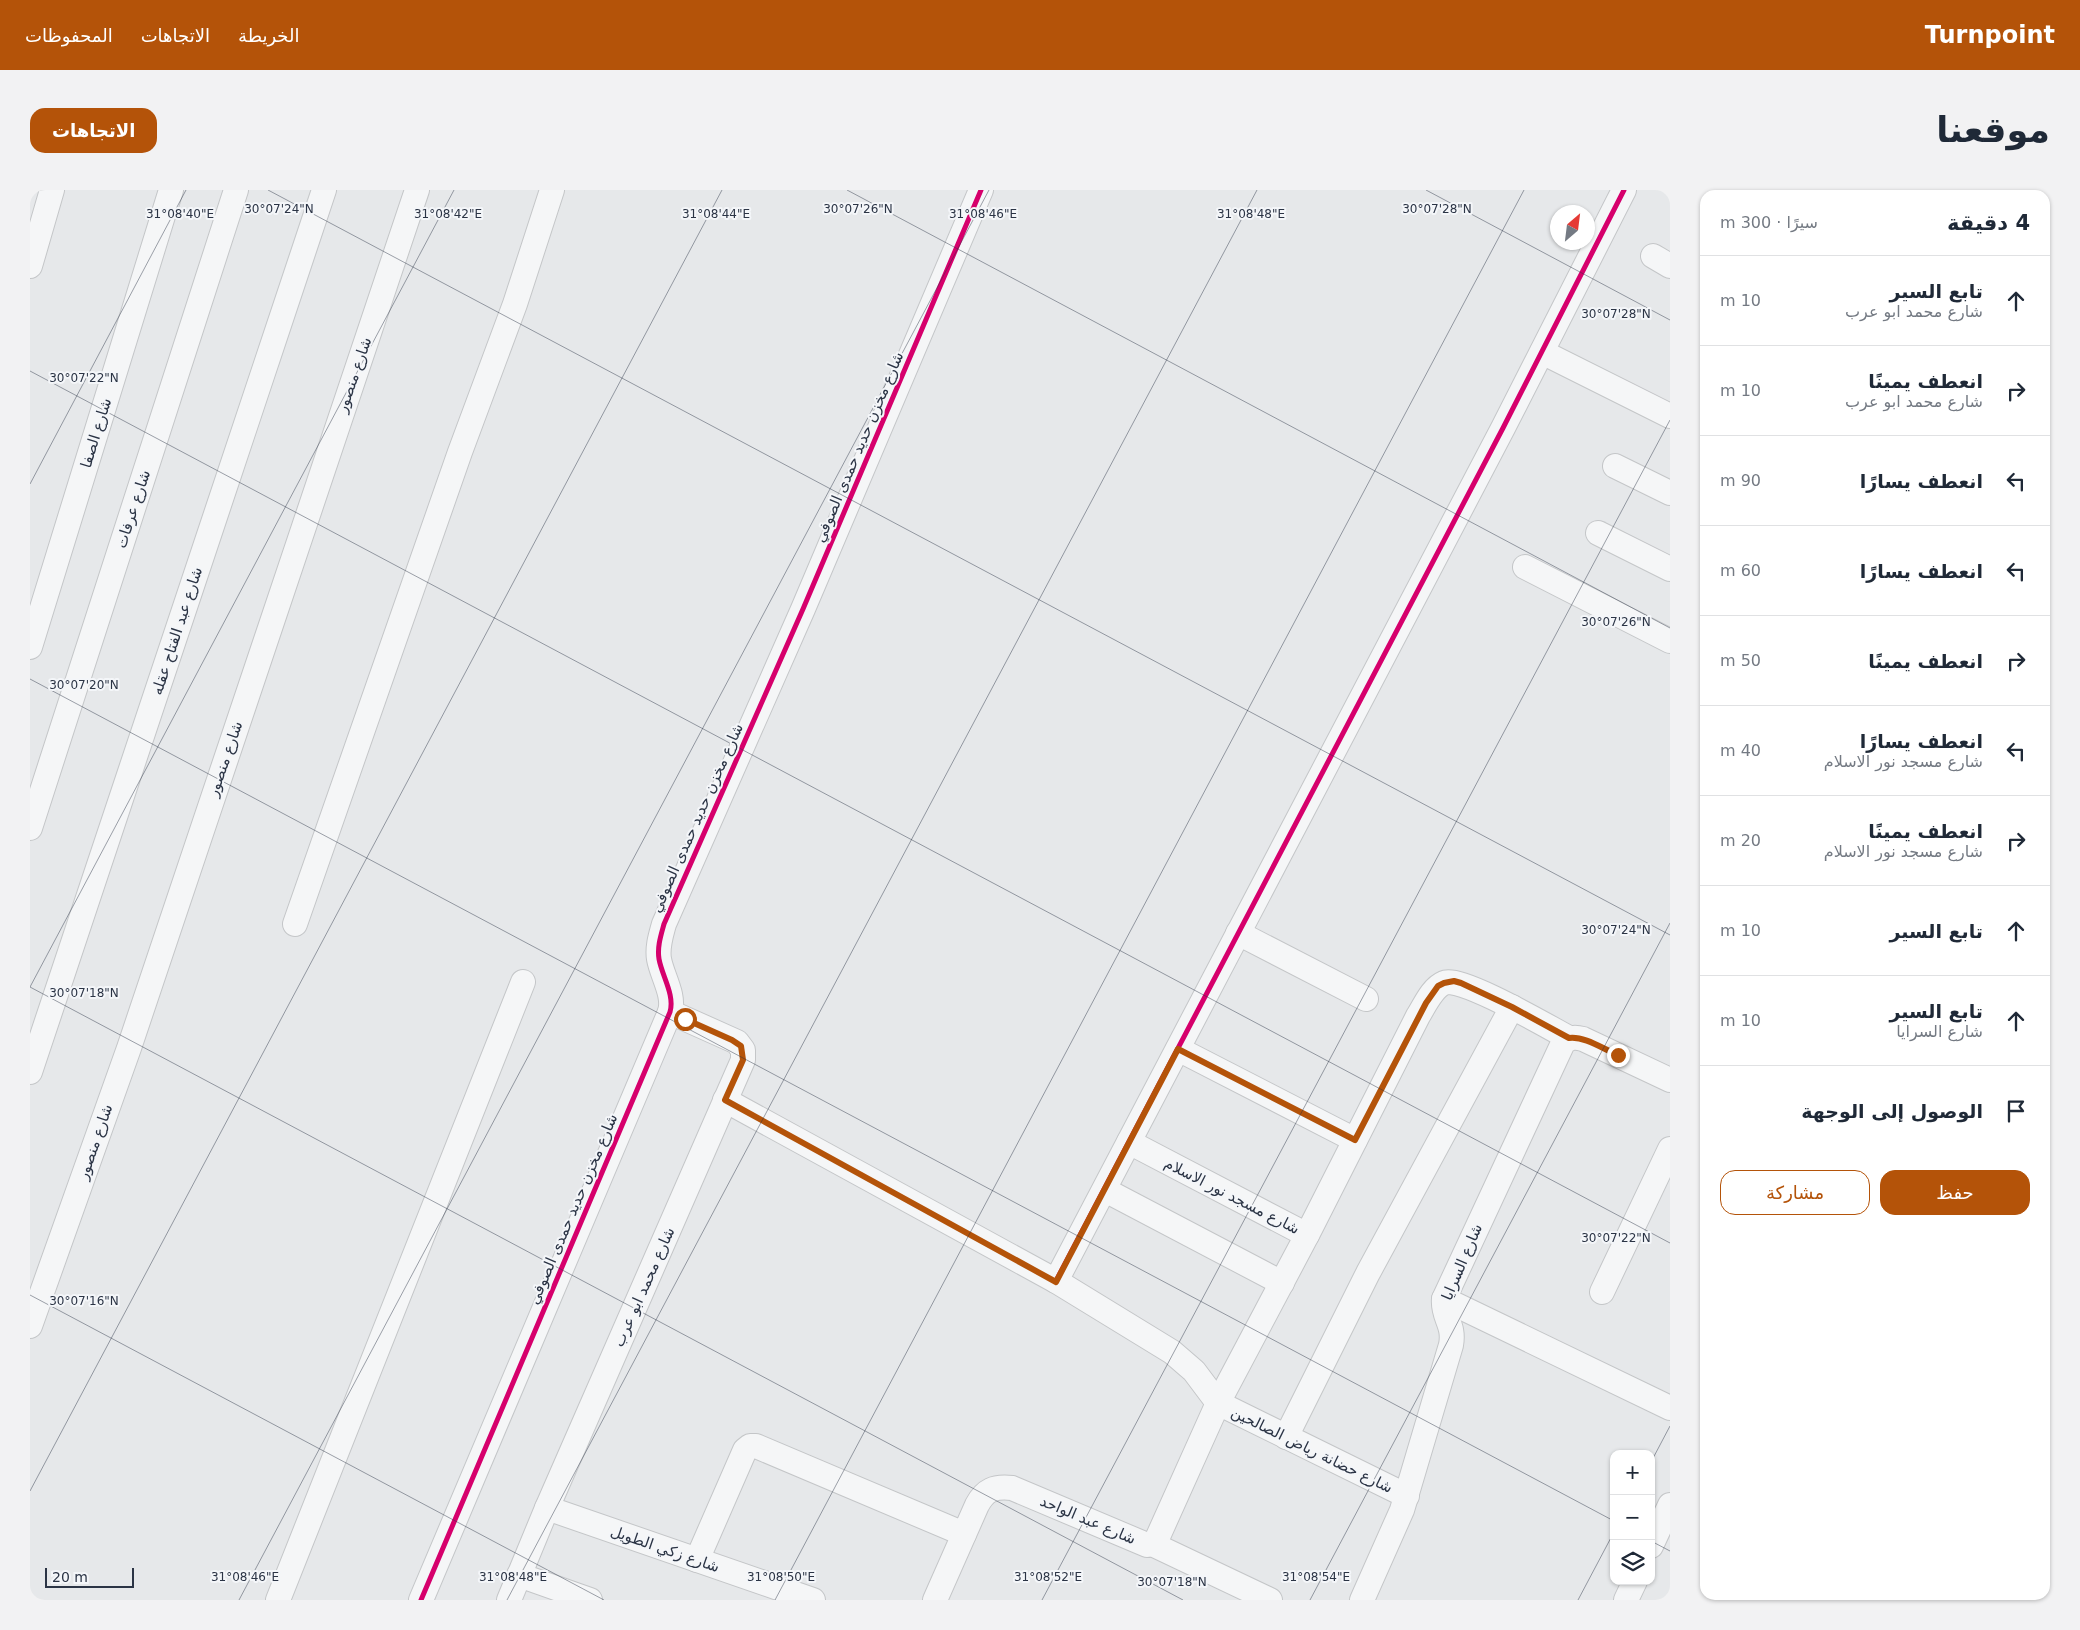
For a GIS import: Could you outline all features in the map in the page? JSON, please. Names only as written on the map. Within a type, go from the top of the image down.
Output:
[{"type":"street","points":[[30,266],[52,190]]},
{"type":"street","name":"شارع الصفا","points":[[30,647],[171,190]]},
{"type":"street","name":"شارع عرفات","points":[[30,828],[236,190]]},
{"type":"street","name":"شارع عبد الفتاح عقله","points":[[30,1072],[324,190]]},
{"type":"street","name":"شارع منصور","points":[[30,1326],[128,1048],[416,190]]},
{"type":"street","points":[[295,924],[460,452],[515,304],[552,190]]},
{"type":"street","name":"شارع مخزن حديد حمدى الصوفي","points":[[421,1600],[670,1012],[671,998],[659,958],[659,947],[664,924],[803,609],[981,190]]},
{"type":"street","points":[[1056,1282],[1542,352],[1624,190]]},
{"type":"street","points":[[1542,352],[1670,416]]},
{"type":"street","points":[[1615,466],[1670,493]]},
{"type":"street","points":[[1598,533],[1670,569]]},
{"type":"street","points":[[1525,567],[1670,641]]},
{"type":"street","points":[[1238,933],[1366,999]]},
{"type":"street","name":"شارع مسجد نور الاسلام","points":[[1129,1142],[1307,1234],[1418,1016],[1438,986],[1449,981],[1461,983],[1512,1007]]},
{"type":"street","points":[[278,1600],[524,982]]},
{"type":"street","points":[[1286,1437],[1368,1273],[1512,1007],[1569,1038],[1584,1039],[1670,1080]]},
{"type":"street","name":"شارع محمد ابو عرب","points":[[509,1600],[547,1508],[743,1060],[741,1046],[732,1040],[670,1012]]},
{"type":"street","name":"شارع السرايا","points":[[1362,1600],[1407,1496],[1452,1338],[1452,1329],[1443,1307],[1444,1299],[1563,1043],[1569,1038]]},
{"type":"street","points":[[1178,1049],[1355,1140]]},
{"type":"street","points":[[725,1100],[1056,1282],[1172,1352],[1194,1371],[1218,1403]]},
{"type":"street","points":[[1602,1292],[1670,1149]]},
{"type":"street","points":[[1105,1190],[1282,1283]]},
{"type":"street","name":"شارع عبد الواحد","points":[[940,1599],[964,1534],[982,1496],[990,1489],[1001,1486],[1012,1488],[1143,1543],[1152,1544],[1156,1541],[1218,1403],[1307,1234]]},
{"type":"street","points":[[1444,1299],[1670,1408]]},
{"type":"street","name":"شارع حضانة رياض الصالحين","points":[[1218,1403],[1407,1496]]},
{"type":"street","points":[[697,1560],[745,1450],[750,1446],[756,1446],[964,1534]]},
{"type":"street","name":"شارع زكي الطويل","points":[[547,1508],[812,1600]]},
{"type":"street","points":[[1654,1540],[1668,1514]]},
{"type":"street","points":[[1152,1544],[1245,1595],[1270,1600]]},
{"type":"street","points":[[519,1574],[590,1600]]},
{"type":"street","points":[[1626,1600],[1633,1585]]},
{"type":"cycle path","points":[[421,1600],[670,1012],[670,992],[659,955],[664,924],[803,609],[981,190]]},
{"type":"cycle path","points":[[1056,1281],[1503,428],[1624,190]]},
{"type":"route","points":[[685,1019],[737,1042],[743,1050],[743,1060],[725,1100],[1056,1282],[1178,1049],[1355,1140],[1418,1016],[1438,986],[1449,981],[1461,983],[1512,1007],[1569,1038],[1584,1039],[1618,1055]]}]
